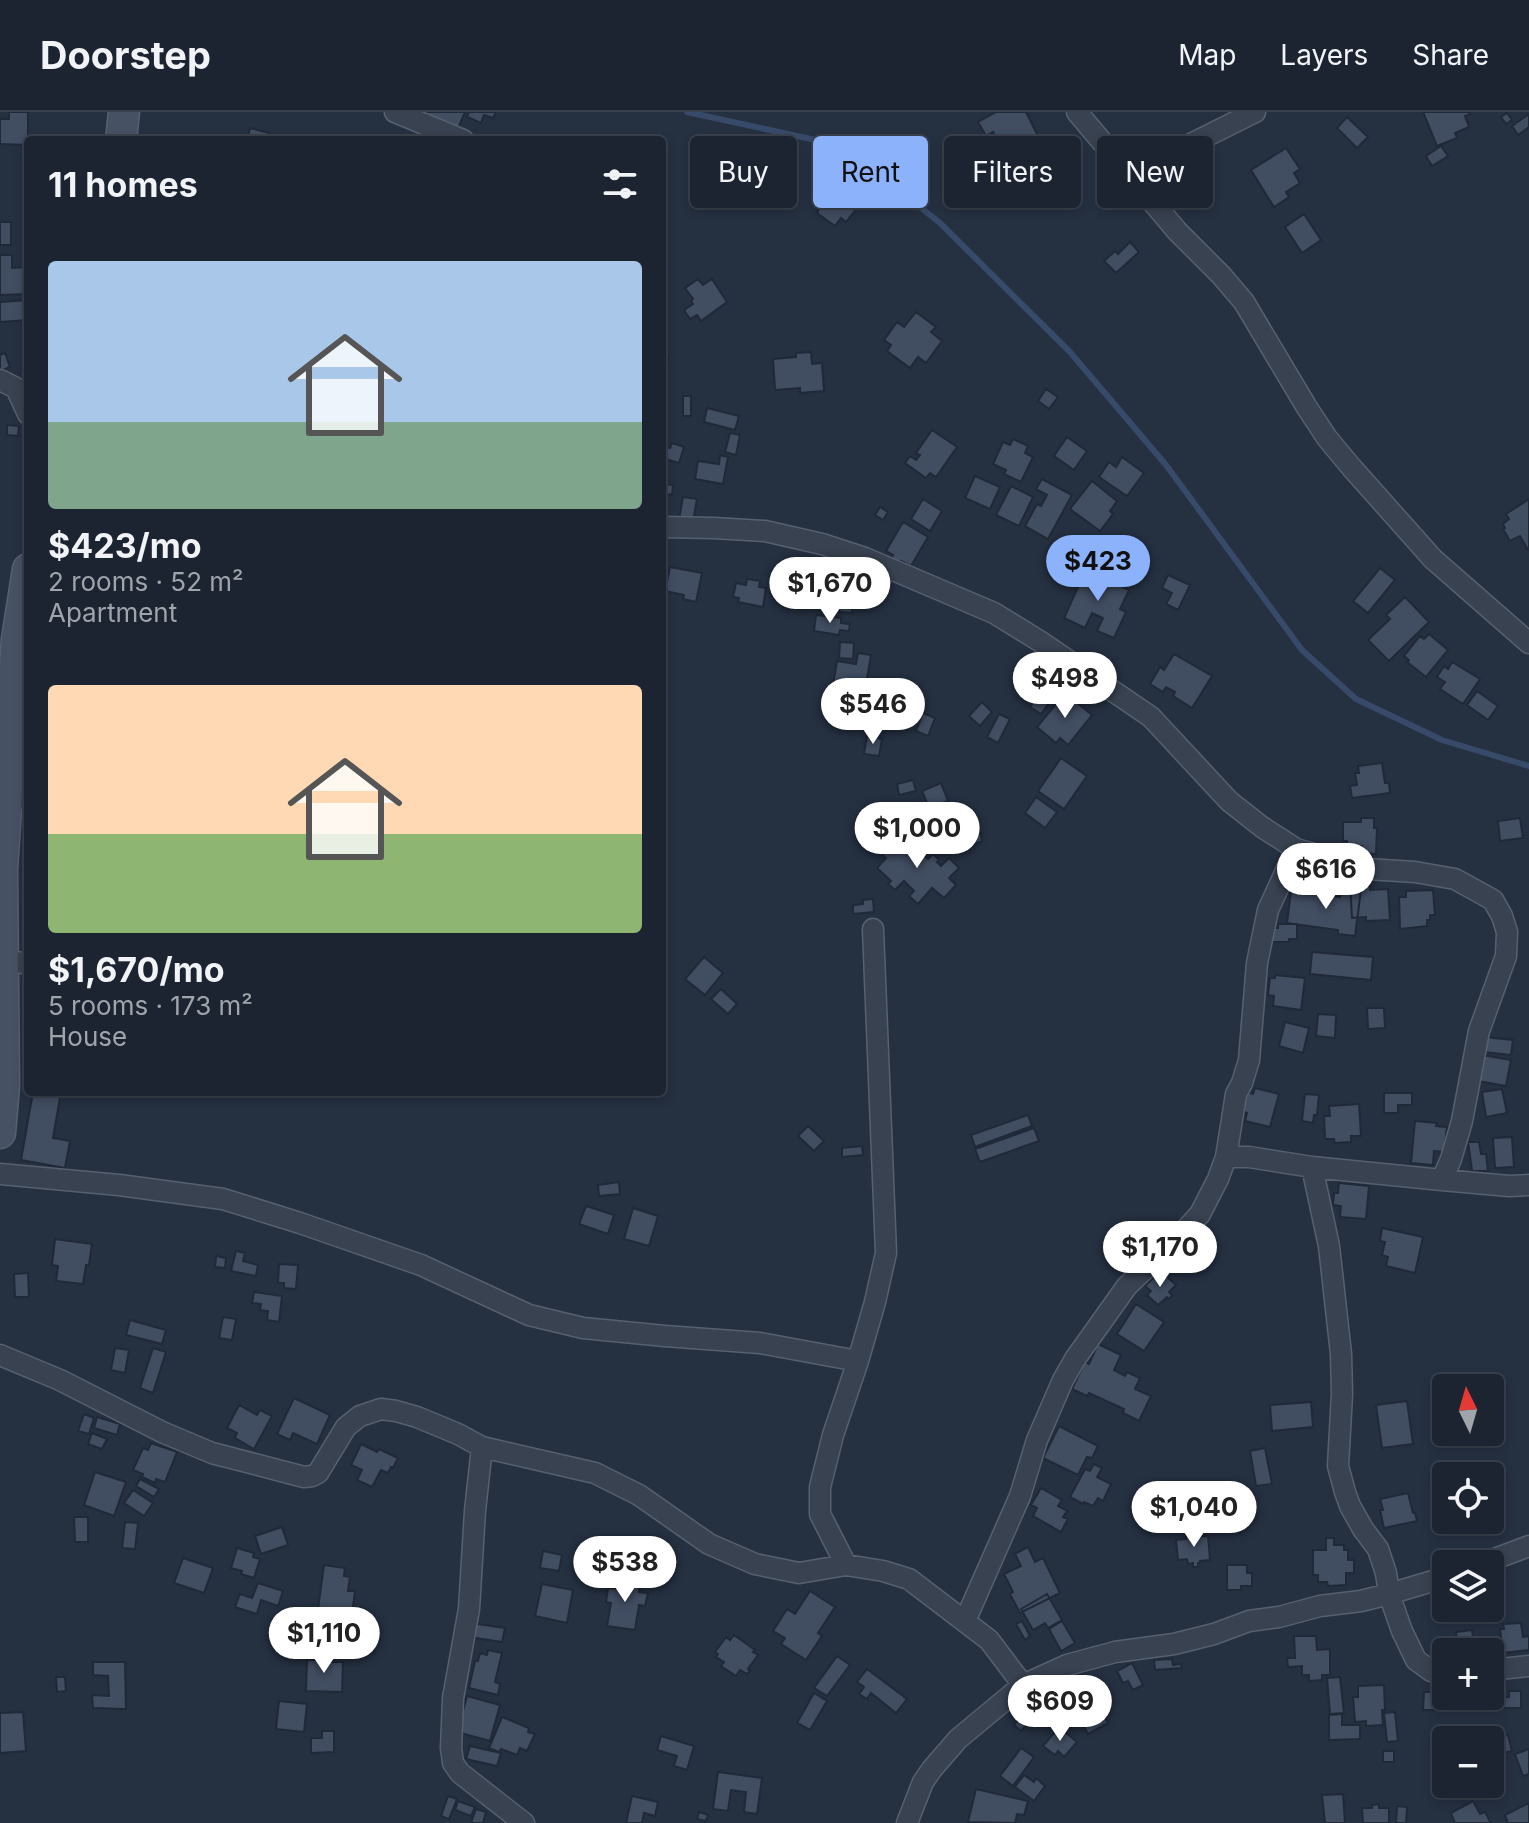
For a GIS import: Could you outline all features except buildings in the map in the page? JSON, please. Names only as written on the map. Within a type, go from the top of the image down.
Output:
[{"type":"street","points":[[121,136],[124,112]]},
{"type":"street","points":[[395,112],[453,136]]},
{"type":"street","points":[[1077,112],[1097,136]]},
{"type":"street","points":[[1207,136],[1255,112]]},
{"type":"street","points":[[1157,208],[1244,302],[1306,406],[1352,468],[1433,559],[1529,643]]},
{"type":"street","points":[[0,380],[16,388],[24,405]]},
{"type":"street","points":[[666,527],[765,531],[822,544],[865,558],[994,613],[1151,717],[1229,801],[1296,849],[1367,869],[1415,872],[1455,879],[1493,900],[1507,932],[1506,956],[1479,1031],[1462,1121],[1442,1180]]},
{"type":"street","points":[[0,1133],[11,961],[2,870],[16,794],[17,639],[24,594]]},
{"type":"street","points":[[965,1621],[1020,1496],[1037,1440],[1075,1359],[1127,1286],[1200,1214],[1218,1179],[1226,1157],[1233,1106],[1249,1060],[1257,963],[1268,910],[1296,849]]},
{"type":"street","points":[[846,1565],[820,1514],[820,1487],[875,1302],[886,1253],[873,929]]},
{"type":"street","points":[[1226,1157],[1249,1157],[1312,1167],[1442,1180],[1529,1185]]},
{"type":"street","points":[[1312,1167],[1329,1246],[1341,1354],[1338,1466],[1350,1506],[1378,1549],[1402,1631],[1416,1660],[1432,1671]]},
{"type":"street","points":[[0,1174],[223,1199],[421,1265],[529,1315],[583,1328],[760,1343],[858,1361]]},
{"type":"street","points":[[0,1355],[60,1380],[162,1432],[212,1453],[304,1477],[318,1473],[346,1427],[360,1416],[381,1409],[417,1417],[482,1447],[595,1473],[639,1495],[709,1544],[755,1564],[799,1573],[846,1565],[909,1579],[989,1640],[1023,1685]]},
{"type":"street","points":[[482,1447],[469,1609],[453,1698],[451,1748],[453,1763],[460,1773],[485,1791],[513,1819]]},
{"type":"street","points":[[1504,1555],[1529,1546]]},
{"type":"street","points":[[907,1823],[913,1804],[932,1769],[958,1739],[1023,1685],[1067,1665],[1115,1652],[1174,1644],[1249,1621],[1361,1601],[1432,1581]]},
{"type":"street","points":[[1504,1669],[1529,1666]]},
{"type":"waterway","points":[[687,112],[843,146],[940,223],[1070,352],[1166,465],[1302,650],[1356,699],[1442,740],[1529,766]]}]
